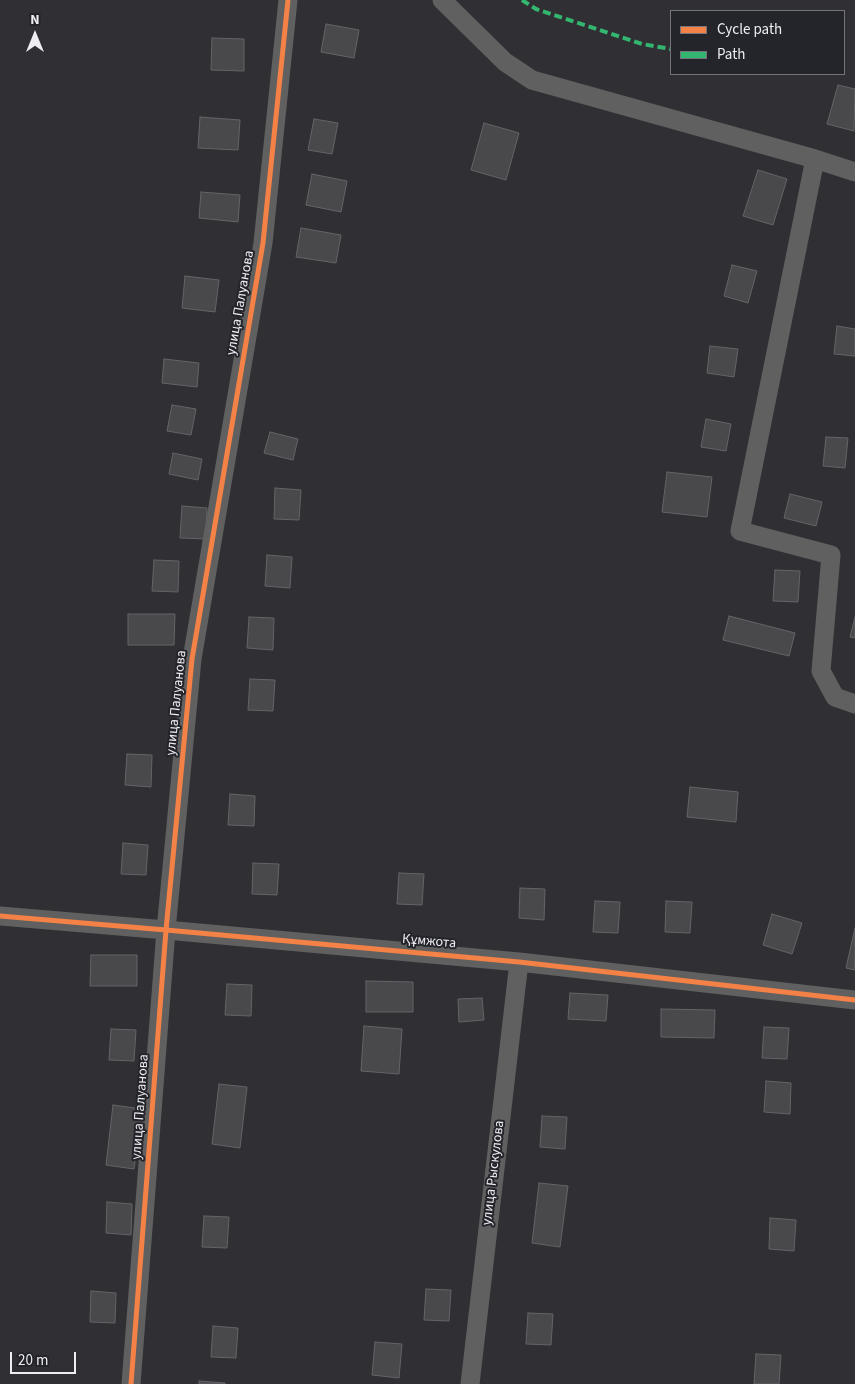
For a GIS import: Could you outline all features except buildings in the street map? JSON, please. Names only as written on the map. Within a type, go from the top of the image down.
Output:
[{"type":"street","name":"улица Палуанова","points":[[131,1384],[166,930],[192,658],[263,243],[288,0]]},
{"type":"street","points":[[442,0],[505,62],[532,80],[815,159],[855,172]]},
{"type":"street","points":[[815,159],[740,531],[831,555],[821,671],[836,697],[855,704]]},
{"type":"street","name":"Құмжота","points":[[0,916],[519,962],[855,1000]]},
{"type":"street","name":"улица Рыскулова","points":[[470,1384],[519,962]]},
{"type":"marked path","points":[[522,0],[536,9],[642,44],[670,49]]},
{"type":"cycle path","points":[[131,1384],[166,930],[192,659],[263,243],[288,0]]},
{"type":"cycle path","points":[[0,916],[519,962],[855,1000]]}]
